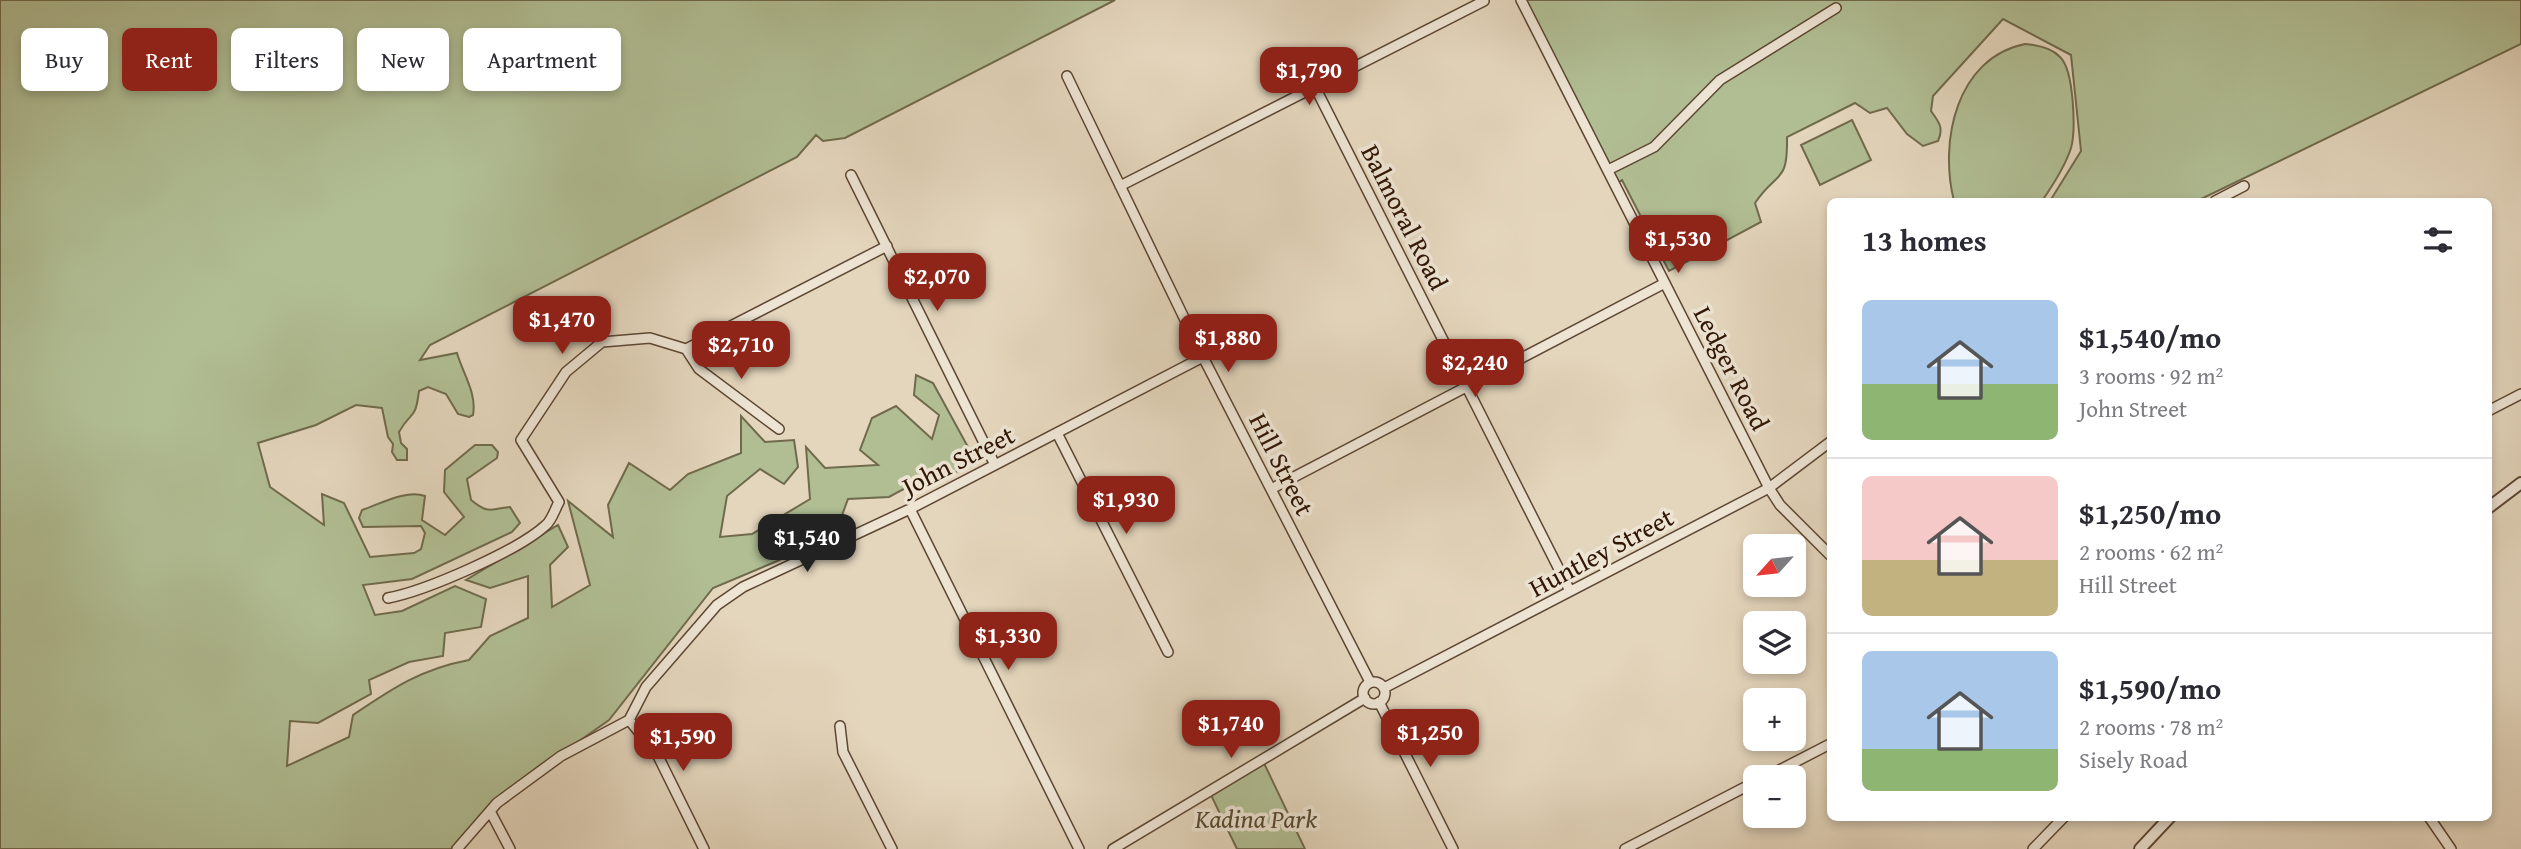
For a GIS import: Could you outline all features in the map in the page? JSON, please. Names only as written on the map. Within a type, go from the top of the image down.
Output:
[{"type":"street","name":"Ledger Road","points":[[1521,0],[1769,488],[1780,505],[1827,552]]},
{"type":"street","points":[[1120,186],[1484,1]]},
{"type":"street","points":[[1608,170],[1654,147],[1720,80],[1836,8]]},
{"type":"street","name":"Hill Street","points":[[1067,76],[1203,357],[1370,682]]},
{"type":"street","name":"Balmoral Road","points":[[1315,87],[1570,592]]},
{"type":"street","points":[[851,175],[995,465]]},
{"type":"street","points":[[2221,198],[2244,186]]},
{"type":"street","points":[[686,349],[887,246]]},
{"type":"street","points":[[1271,489],[1665,283]]},
{"type":"street","points":[[388,598],[412,594],[507,549],[547,524],[559,502],[521,440],[566,372],[602,342],[650,338],[686,349],[699,369],[779,429]]},
{"type":"street","name":"John Street","points":[[628,720],[646,687],[718,605],[744,587],[910,509],[1203,357]]},
{"type":"street","points":[[2492,409],[2521,394]]},
{"type":"street","points":[[1057,433],[1168,652]]},
{"type":"street","name":"Huntley Street","points":[[1384,688],[1769,488],[1827,444]]},
{"type":"street","points":[[2492,505],[2521,483]]},
{"type":"street","points":[[910,509],[1079,849]]},
{"type":"street","points":[[1370,682],[1378,682],[1384,688],[1384,696],[1379,702],[1371,703],[1365,698],[1364,689],[1370,682]]},
{"type":"street","points":[[1113,849],[1365,698]]},
{"type":"street","points":[[1379,702],[1453,849]]},
{"type":"street","points":[[457,849],[490,811],[561,756],[628,720],[657,754],[704,849]]},
{"type":"street","points":[[840,726],[843,752],[892,849]]},
{"type":"street","points":[[1789,765],[1827,746]]},
{"type":"street","points":[[1625,849],[1743,788]]},
{"type":"street","points":[[490,811],[510,849]]},
{"type":"street","points":[[2033,849],[2060,821]]},
{"type":"street","points":[[2140,849],[2166,821]]},
{"type":"street","points":[[2432,821],[2451,849]]},
{"type":"green space","points":[[0,0],[1115,0],[845,138],[823,141],[816,135],[797,157],[430,345],[420,360],[457,353],[471,391],[473,415],[469,417],[458,414],[446,394],[428,387],[419,391],[414,412],[399,432],[401,443],[407,449],[407,460],[397,460],[392,452],[393,444],[388,437],[382,408],[356,405],[316,425],[258,443],[270,487],[324,525],[322,494],[344,503],[370,557],[414,553],[421,549],[425,533],[421,526],[363,527],[359,518],[362,510],[394,498],[418,494],[425,496],[422,520],[445,535],[464,517],[444,492],[445,470],[475,445],[492,445],[498,452],[497,458],[467,479],[471,500],[486,509],[510,507],[520,523],[512,532],[412,579],[363,585],[375,615],[402,611],[455,586],[486,599],[481,627],[445,633],[443,656],[409,662],[369,680],[371,694],[318,723],[290,721],[287,766],[349,737],[353,715],[381,696],[422,674],[469,660],[490,636],[528,618],[528,576],[490,588],[466,580],[558,525],[568,547],[550,565],[552,607],[590,585],[568,501],[613,537],[608,505],[629,463],[670,490],[688,474],[741,453],[741,416],[765,442],[794,440],[798,467],[784,484],[760,469],[727,496],[720,537],[752,534],[810,499],[806,447],[825,468],[878,465],[860,450],[872,418],[896,406],[932,439],[939,415],[914,395],[916,375],[933,383],[974,458],[959,471],[924,478],[889,497],[848,499],[835,534],[801,529],[801,551],[713,588],[609,720],[500,797],[451,849],[0,849]]},
{"type":"green space","points":[[1521,0],[2521,0],[2521,44],[2203,198],[2052,198],[2081,151],[2071,55],[2003,19],[1933,96],[1931,111],[1941,129],[1938,141],[1923,146],[1907,134],[1887,108],[1870,113],[1855,103],[1787,137],[1786,163],[1783,170],[1755,203],[1761,222],[1669,271],[1622,180],[1615,185]]},
{"type":"green space","points":[[2025,44],[2044,47],[2060,57],[2068,74],[2073,101],[2071,148],[2044,198],[1953,198],[1949,154],[1958,106],[1968,84],[1983,66],[2002,52]]},
{"type":"green space","points":[[1852,120],[1871,160],[1820,185],[1801,145]]},
{"type":"green space","name":"Kadina Park","points":[[1262,759],[1305,849],[1237,849],[1209,791]]}]
